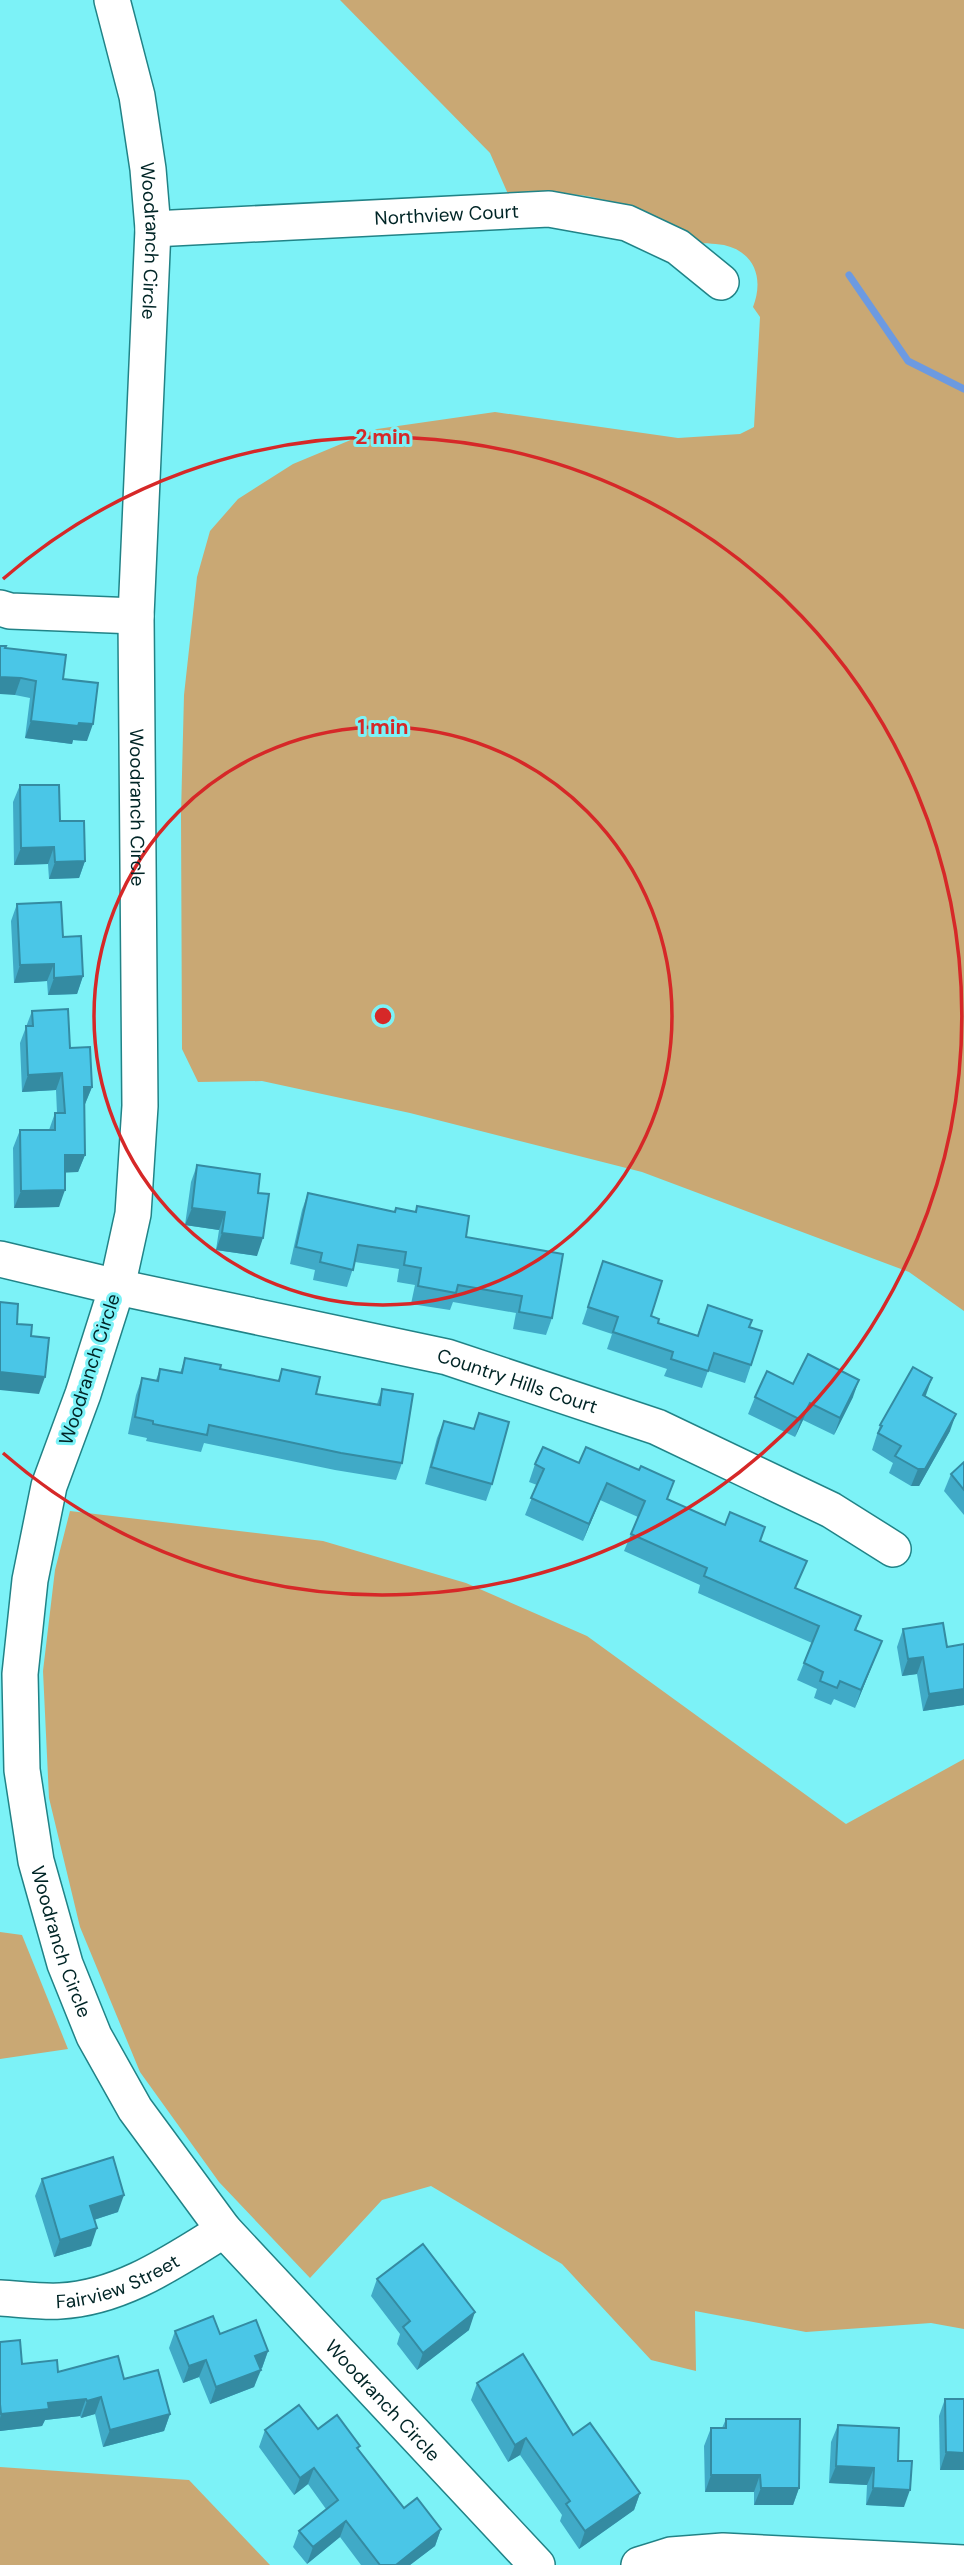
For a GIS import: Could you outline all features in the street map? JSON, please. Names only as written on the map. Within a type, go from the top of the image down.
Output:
[{"type":"street","name":"Woodranch Circle","points":[[112,0],[137,96],[148,169],[153,229],[136,616],[140,1105],[133,1214],[117,1287],[83,1394],[49,1486],[30,1580],[11,1771],[65,1964],[94,2036],[135,2109],[224,2230],[537,2565]]},
{"type":"street","name":"Northview Court","points":[[153,229],[549,209],[627,223],[678,247],[721,282]]},
{"type":"street","points":[[0,608],[9,611],[136,616]]},
{"type":"street","name":"Country Hills Court","points":[[0,1259],[117,1287],[447,1357],[657,1427],[831,1510],[892,1549]]},
{"type":"street","name":"Fairview Street","points":[[0,2298],[61,2301],[113,2291],[164,2267],[224,2230]]},
{"type":"street","points":[[639,2565],[671,2555],[723,2551],[964,2563]]},
{"type":"shaded area","points":[[340,0],[964,0],[964,1311],[909,1272],[642,1172],[410,1113],[262,1081],[198,1082],[182,1049],[181,814],[184,695],[197,577],[210,531],[238,499],[293,464],[377,429],[495,412],[678,438],[740,434],[754,427],[760,317],[753,307],[757,277],[750,260],[735,249],[696,242],[627,208],[593,197],[569,194],[508,194],[490,153]]},
{"type":"shaded area","points":[[70,1511],[323,1541],[466,1583],[587,1636],[846,1824],[964,1759],[964,2329],[931,2323],[806,2332],[695,2311],[696,2371],[651,2360],[562,2264],[431,2186],[382,2200],[310,2278],[219,2182],[140,2072],[80,1927],[49,1798],[43,1671],[55,1570]]},
{"type":"shaded area","points":[[0,1932],[22,1935],[68,2049],[0,2059]]},
{"type":"shaded area","points":[[0,2467],[189,2480],[270,2565],[0,2565]]},
{"type":"building","points":[[0,646],[66,655],[63,679],[98,683],[93,724],[79,723],[78,726],[31,721],[36,681],[0,677]]},
{"type":"building","points":[[20,785],[59,785],[60,821],[84,821],[85,861],[55,862],[54,847],[21,848]]},
{"type":"building","points":[[61,902],[63,937],[81,936],[83,976],[54,978],[54,964],[20,965],[17,904]]},
{"type":"building","points":[[68,1009],[70,1048],[90,1047],[92,1087],[84,1087],[85,1155],[65,1155],[65,1190],[21,1191],[20,1130],[55,1130],[55,1113],[65,1113],[62,1073],[28,1075],[26,1026],[33,1026],[32,1011]]},
{"type":"building","points":[[197,1165],[260,1174],[258,1193],[269,1194],[263,1238],[222,1233],[225,1212],[192,1208]]},
{"type":"building","points":[[308,1193],[395,1212],[396,1208],[416,1212],[417,1206],[469,1216],[466,1237],[563,1254],[552,1318],[519,1312],[522,1296],[458,1285],[456,1293],[418,1286],[421,1268],[404,1265],[406,1252],[358,1245],[353,1270],[320,1262],[322,1253],[296,1247]]},
{"type":"building","points":[[603,1261],[662,1281],[651,1316],[659,1319],[658,1323],[698,1336],[708,1305],[752,1320],[749,1327],[762,1331],[751,1365],[714,1353],[708,1371],[671,1359],[673,1352],[613,1332],[618,1317],[588,1307]]},
{"type":"building","points":[[0,1302],[18,1304],[17,1324],[32,1325],[31,1336],[49,1338],[45,1377],[0,1372]]},
{"type":"building","points":[[808,1354],[859,1380],[840,1418],[810,1403],[801,1420],[755,1397],[767,1371],[793,1384]]},
{"type":"building","points":[[185,1358],[221,1365],[220,1369],[279,1381],[282,1369],[320,1377],[316,1394],[380,1405],[382,1389],[413,1394],[402,1463],[209,1425],[207,1435],[153,1424],[153,1421],[135,1417],[142,1378],[158,1381],[160,1369],[182,1373]]},
{"type":"building","points":[[913,1367],[932,1378],[923,1395],[956,1414],[925,1469],[918,1469],[895,1456],[901,1446],[878,1433]]},
{"type":"building","points":[[479,1413],[509,1422],[492,1484],[431,1467],[444,1421],[474,1429]]},
{"type":"building","points":[[543,1447],[579,1463],[586,1447],[639,1470],[641,1466],[674,1481],[667,1499],[725,1525],[730,1512],[765,1527],[760,1541],[807,1561],[795,1588],[861,1616],[855,1630],[882,1641],[861,1690],[840,1681],[837,1688],[820,1681],[823,1672],[804,1663],[819,1626],[704,1576],[707,1568],[631,1534],[645,1501],[607,1483],[589,1524],[531,1498],[544,1469],[535,1464]]},
{"type":"building","points":[[964,1462],[964,1490],[951,1474]]},
{"type":"building","points":[[943,1623],[947,1647],[964,1644],[964,1689],[929,1694],[923,1657],[908,1659],[903,1629]]},
{"type":"building","points":[[113,2157],[124,2195],[90,2206],[97,2228],[60,2240],[42,2179]]},
{"type":"building","points":[[423,2244],[475,2312],[423,2353],[403,2327],[410,2321],[377,2279]]},
{"type":"building","points":[[213,2316],[220,2334],[256,2320],[268,2351],[255,2356],[261,2370],[216,2387],[206,2360],[189,2366],[175,2331]]},
{"type":"building","points":[[20,2340],[22,2364],[57,2360],[58,2372],[118,2356],[124,2379],[158,2370],[170,2414],[110,2430],[101,2397],[87,2401],[48,2403],[49,2409],[1,2414],[0,2342]]},
{"type":"building","points":[[523,2354],[573,2435],[590,2423],[640,2493],[585,2531],[566,2504],[570,2501],[526,2438],[515,2445],[477,2383]]},
{"type":"building","points":[[945,2399],[964,2399],[964,2453],[946,2452]]},
{"type":"building","points":[[299,2405],[318,2429],[337,2415],[360,2446],[357,2448],[404,2508],[417,2498],[441,2529],[396,2565],[380,2565],[346,2521],[313,2547],[299,2531],[338,2500],[314,2468],[300,2478],[265,2430]]},
{"type":"building","points":[[726,2419],[800,2419],[799,2488],[761,2488],[760,2475],[711,2475],[711,2428],[726,2428]]},
{"type":"building","points":[[838,2425],[899,2428],[898,2461],[912,2461],[910,2490],[873,2488],[874,2468],[836,2466]]},
{"type":"waterway","points":[[849,275],[908,361],[964,389]]}]
